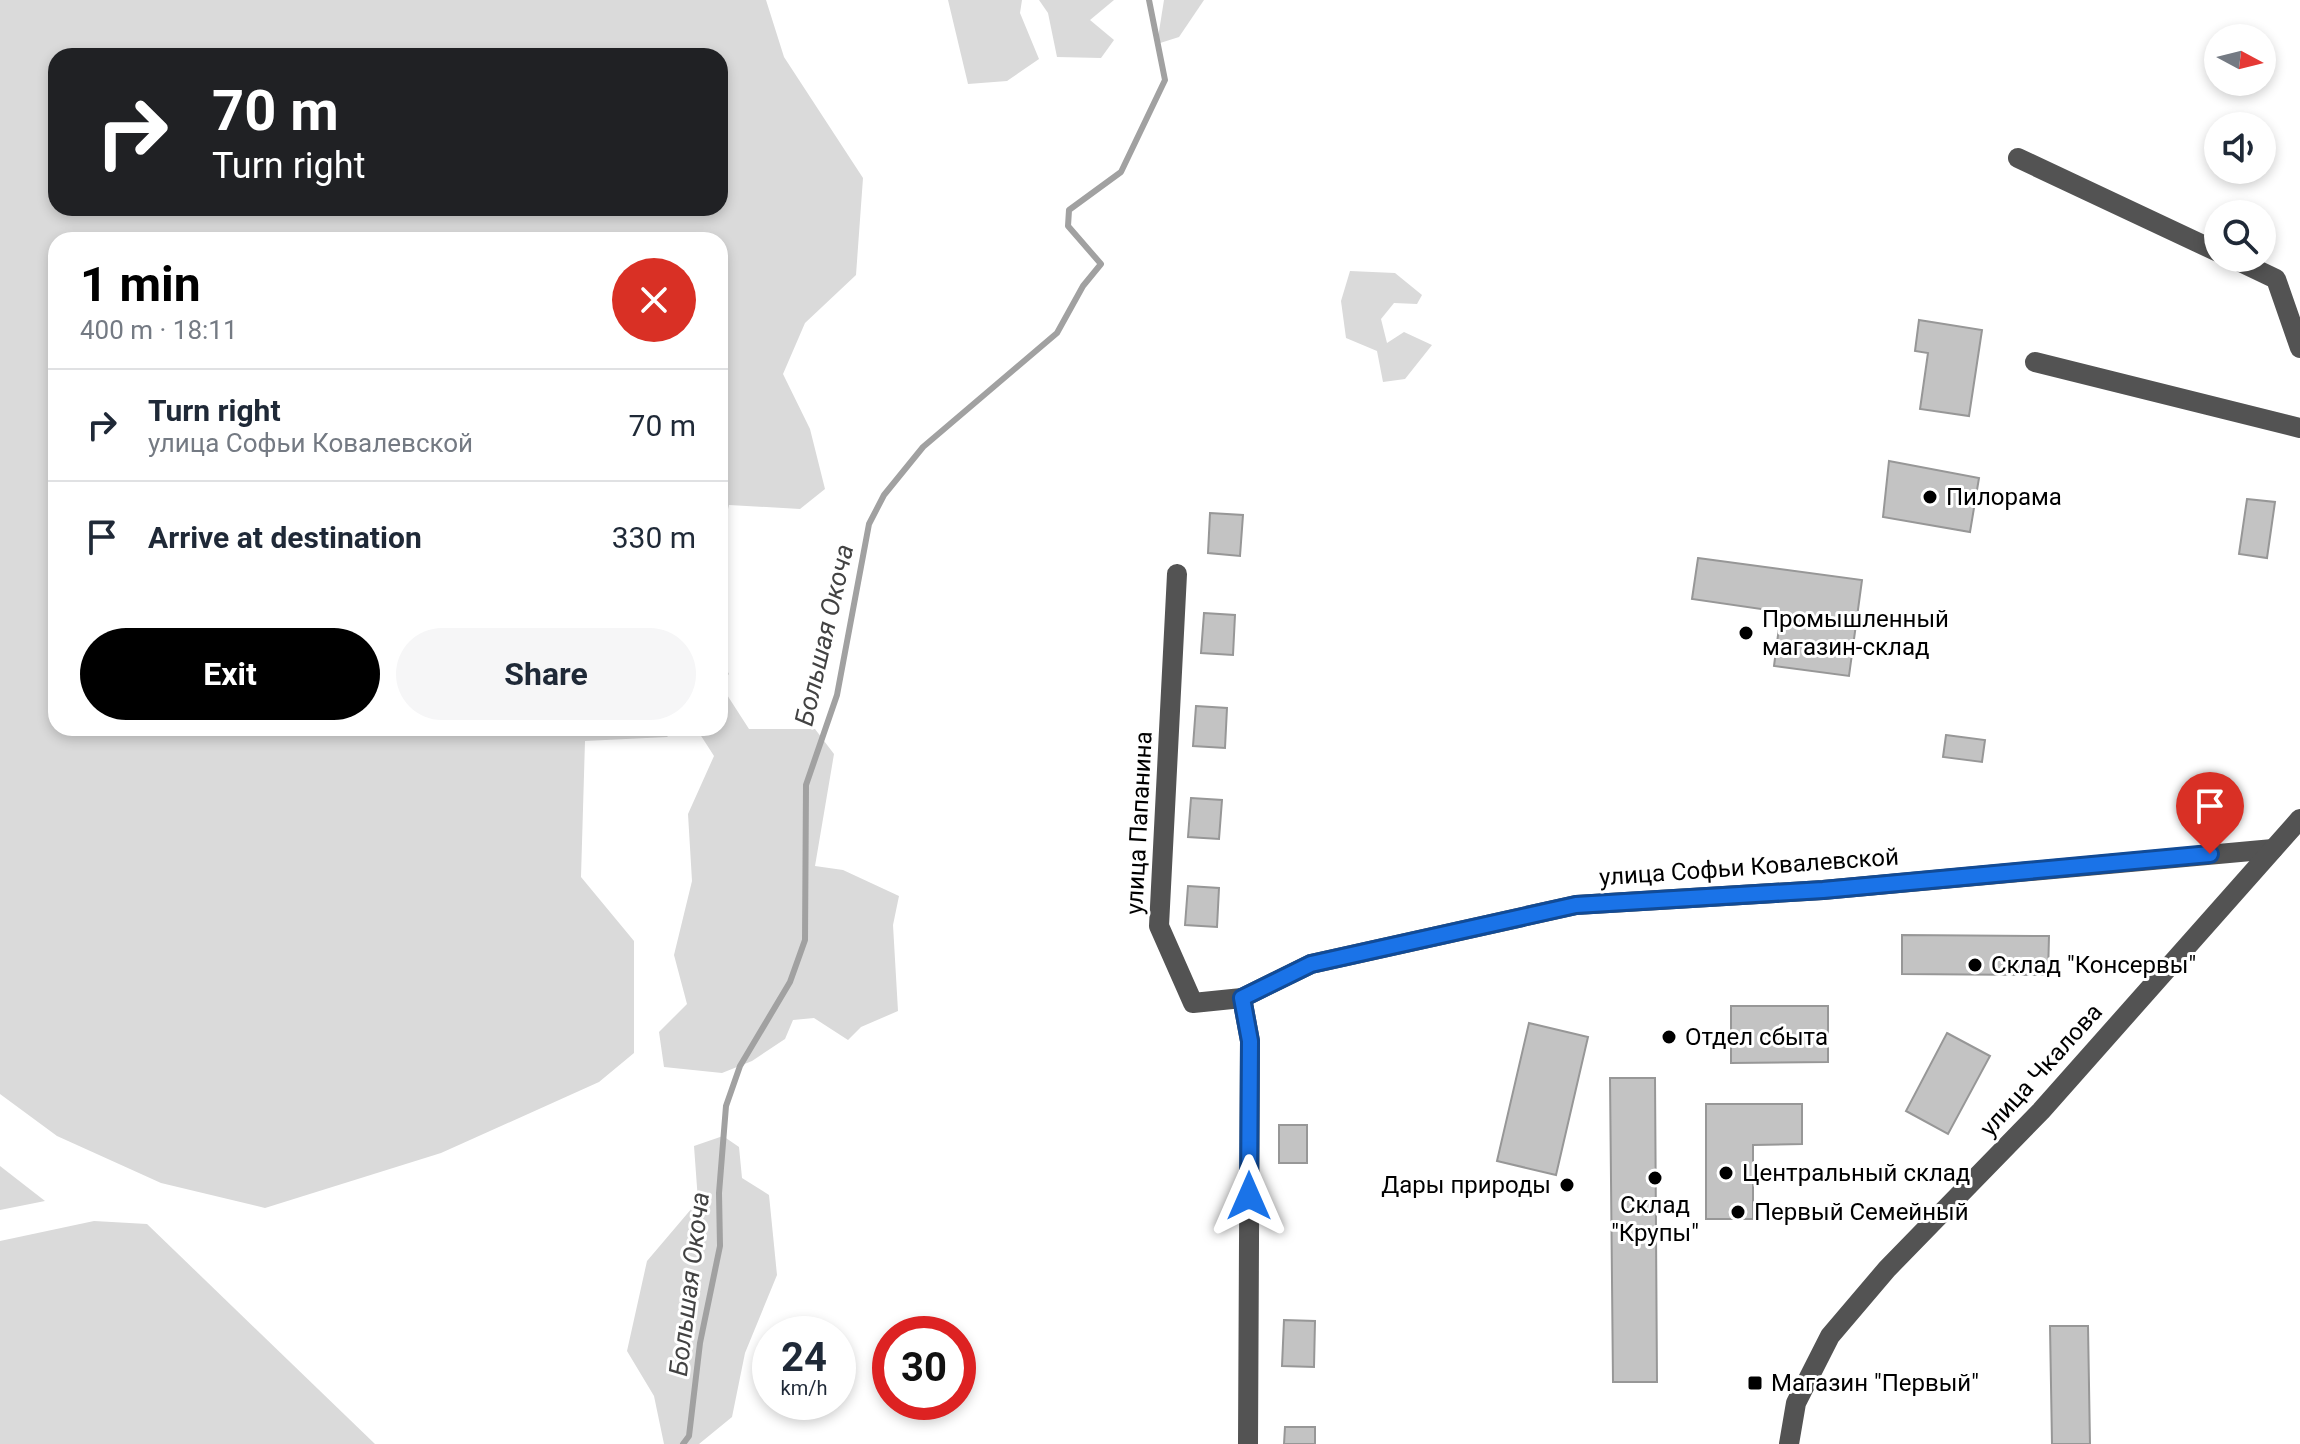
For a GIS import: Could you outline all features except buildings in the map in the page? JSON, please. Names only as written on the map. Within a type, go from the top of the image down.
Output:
[{"type":"street","points":[[2018,158],[2204,245]]},
{"type":"street","points":[[2261,272],[2276,279],[2300,348]]},
{"type":"street","points":[[2035,362],[2300,428]]},
{"type":"street","name":"улица Папанина","points":[[1177,574],[1159,926],[1193,1003],[1242,998]]},
{"type":"street","name":"улица Чкалова","points":[[1789,1444],[1796,1403],[1830,1336],[1887,1269],[2041,1111],[2300,819]]},
{"type":"street","name":"улица Софьи Ковалевской","points":[[1242,998],[1311,964],[1576,905],[1823,890],[2273,849]]},
{"type":"street","points":[[1242,998],[1250,1041],[1248,1444]]},
{"type":"shaded area","points":[[0,0],[766,0],[784,57],[863,178],[856,275],[805,323],[783,374],[810,429],[825,489],[800,509],[729,505],[728,509],[728,232],[48,232],[48,736],[668,736],[585,741],[581,877],[634,941],[634,1053],[599,1082],[441,1153],[265,1208],[161,1183],[57,1136],[0,1094]]},
{"type":"shaded area","points":[[948,0],[1022,0],[1020,13],[1039,59],[1007,81],[968,84]]},
{"type":"shaded area","points":[[1039,0],[1114,0],[1090,20],[1114,40],[1101,58],[1057,57],[1048,13]]},
{"type":"shaded area","points":[[1164,0],[1204,0],[1179,37],[1157,44]]},
{"type":"shaded area","points":[[1350,271],[1395,273],[1422,295],[1417,304],[1394,303],[1381,319],[1387,343],[1404,332],[1432,345],[1405,379],[1383,382],[1377,351],[1346,338],[1341,301]]},
{"type":"shaded area","points":[[728,696],[749,729],[815,729],[834,754],[815,866],[843,870],[899,896],[893,925],[898,1011],[861,1027],[848,1040],[814,1018],[793,1020],[785,1039],[752,1061],[722,1073],[664,1067],[659,1032],[687,1004],[674,955],[692,881],[688,814],[714,756],[701,736],[728,736]]},
{"type":"shaded area","points":[[723,1136],[739,1147],[742,1178],[769,1195],[777,1275],[760,1316],[752,1316],[752,1336],[745,1353],[732,1417],[699,1444],[664,1444],[654,1396],[627,1351],[647,1261],[698,1201],[694,1146]]},
{"type":"shaded area","points":[[0,1166],[45,1201],[0,1210]]},
{"type":"shaded area","points":[[94,1221],[147,1224],[375,1444],[0,1444],[0,1241]]},
{"type":"waterway","name":"Большая Окоча","points":[[683,1444],[689,1436],[700,1343],[720,1246],[719,1193],[726,1106],[740,1066],[790,982],[805,940],[806,785],[837,695],[869,524],[884,495],[923,447],[1057,333],[1083,286],[1101,264],[1068,226],[1069,210],[1121,172],[1165,80],[1149,0]]},
{"type":"place","name":"Пилорама","points":[[1930,497]]},
{"type":"place","name":"Промышленный магазин-склад","points":[[1746,633]]},
{"type":"place","name":"Склад \"Консервы\"","points":[[1975,965]]},
{"type":"place","name":"Отдел сбыта","points":[[1669,1037]]},
{"type":"place","name":"Центральный склад","points":[[1726,1173]]},
{"type":"place","name":"Склад \"Крупы\"","points":[[1655,1178]]},
{"type":"place","name":"Дары природы","points":[[1567,1185]]},
{"type":"place","name":"Первый Семейный","points":[[1738,1212]]},
{"type":"place","name":"Магазин \"Первый\"","points":[[1755,1383]]},
{"type":"route","points":[[1249,1196],[1250,1041],[1242,998],[1311,964],[1576,905],[1823,890],[2210,854]]}]
